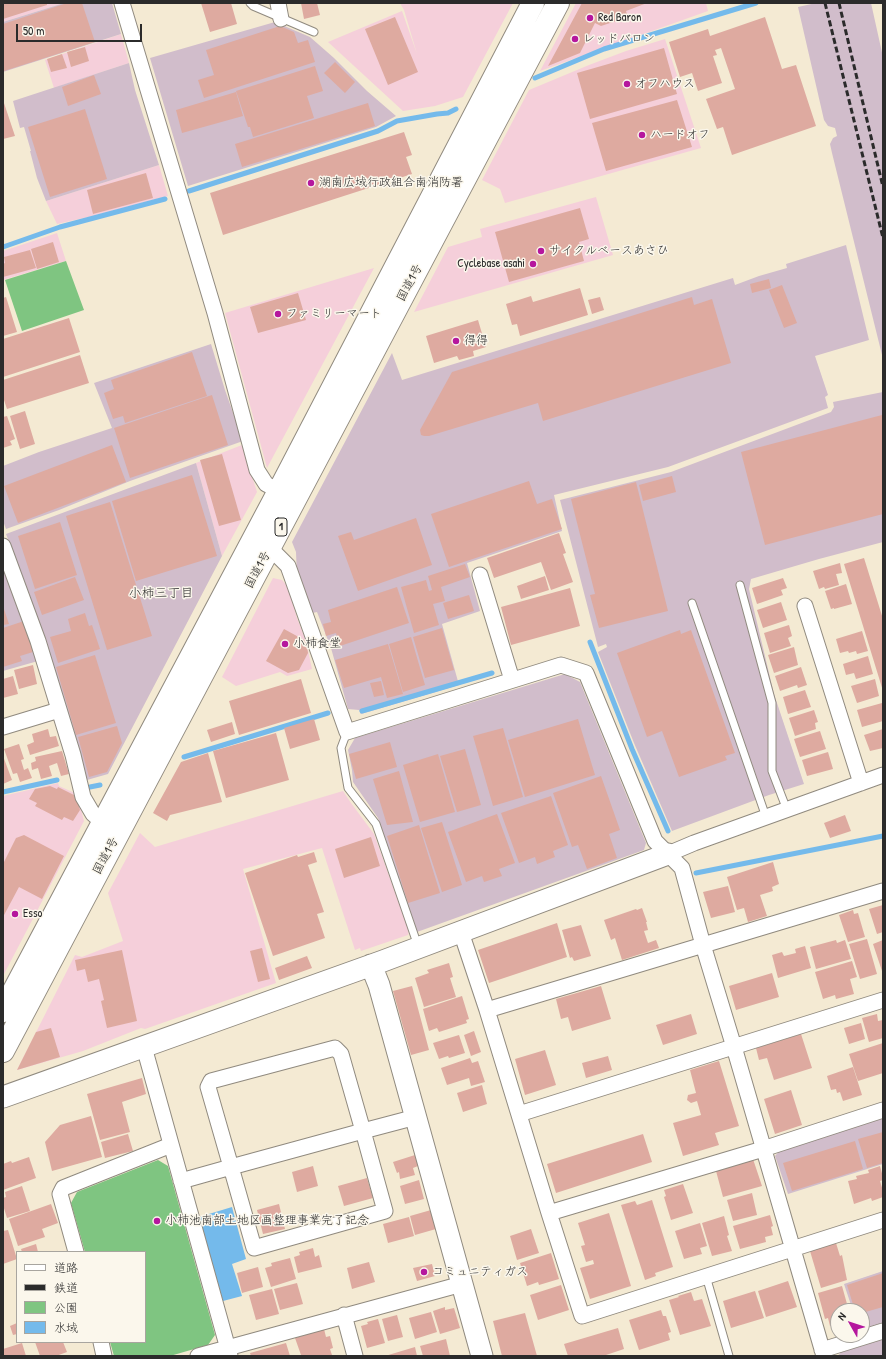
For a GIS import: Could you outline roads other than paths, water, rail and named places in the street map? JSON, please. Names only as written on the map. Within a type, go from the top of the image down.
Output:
[{"type":"highway","name":"国道1号","points":[[3,1012],[102,822],[279,490],[533,3]]},
{"type":"highway","name":"国道1号","points":[[3,1051],[558,3]]},
{"type":"street","points":[[122,3],[215,313],[257,470],[266,484],[279,490]]},
{"type":"street","points":[[278,3],[281,19]]},
{"type":"street","points":[[3,546],[38,641],[83,797],[93,814],[102,822]]},
{"type":"street","points":[[270,548],[288,566],[347,732],[561,665],[586,674],[655,842],[682,868],[823,1353],[883,1331]]},
{"type":"street","points":[[480,575],[512,680]]},
{"type":"street","points":[[806,606],[861,783]]},
{"type":"street","points":[[3,727],[59,710]]},
{"type":"street","points":[[3,1097],[418,948],[694,843],[883,775]]},
{"type":"street","points":[[487,1010],[883,891]]},
{"type":"street","points":[[461,932],[487,1010],[582,1316],[883,1220]]},
{"type":"street","points":[[371,965],[379,986],[482,1356]]},
{"type":"street","points":[[519,1114],[883,1000]]},
{"type":"street","points":[[144,1047],[228,1352]]},
{"type":"street","points":[[335,1048],[342,1054],[385,1211],[254,1248],[231,1167],[208,1087],[212,1081],[335,1048]]},
{"type":"street","points":[[549,1213],[764,1149],[883,1110]]},
{"type":"street","points":[[181,1181],[416,1117]]},
{"type":"street","points":[[76,1251],[60,1194],[63,1188],[171,1145]]},
{"type":"street","points":[[198,1356],[228,1352],[344,1315],[462,1284]]},
{"type":"street","points":[[344,1315],[355,1356]]},
{"type":"street","points":[[101,1343],[104,1356]]},
{"type":"lane","points":[[250,3],[253,6],[281,19],[314,32]]},
{"type":"lane","points":[[740,585],[772,703],[772,771],[786,810]]},
{"type":"lane","points":[[692,603],[766,817]]},
{"type":"lane","points":[[347,732],[341,748],[348,788],[376,824],[418,948]]},
{"type":"lane","points":[[706,1276],[729,1356]]},
{"type":"water","points":[[232,1207],[246,1259],[232,1264],[242,1296],[223,1301],[199,1217]]},
{"type":"waterway","points":[[535,78],[604,49],[756,3]]},
{"type":"waterway","points":[[189,191],[378,131],[397,121],[448,113],[456,109]]},
{"type":"waterway","points":[[3,247],[60,227],[165,199]]},
{"type":"waterway","points":[[590,642],[632,749],[668,831]]},
{"type":"waterway","points":[[362,711],[492,673]]},
{"type":"waterway","points":[[184,757],[328,713]]},
{"type":"waterway","points":[[3,792],[57,780]]},
{"type":"waterway","points":[[90,787],[100,785]]},
{"type":"waterway","points":[[696,873],[883,836]]},
{"type":"railway","points":[[825,3],[883,238]]},
{"type":"railway","points":[[839,3],[883,187]]},
{"type":"place","name":"Red Baron","points":[[590,18]]},
{"type":"place","name":"レッドバロン","points":[[575,39]]},
{"type":"place","name":"オフハウス","points":[[627,84]]},
{"type":"place","name":"ハードオフ","points":[[642,135]]},
{"type":"place","name":"湖南広域行政組合南消防署","points":[[311,183]]},
{"type":"place","name":"サイクルベースあさひ","points":[[541,251]]},
{"type":"place","name":"Cyclebase asahi","points":[[533,264]]},
{"type":"place","name":"ファミリーマート","points":[[278,314]]},
{"type":"place","name":"得得","points":[[456,341]]},
{"type":"place","name":"小柿食堂","points":[[285,644]]},
{"type":"place","name":"Esso","points":[[15,914]]},
{"type":"place","name":"小柿池南部土地区画整理事業完了記念","points":[[157,1221]]},
{"type":"place","name":"コミュニティガス","points":[[424,1272]]},
{"type":"district","name":"小柿三丁目","points":[[161,594]]}]
